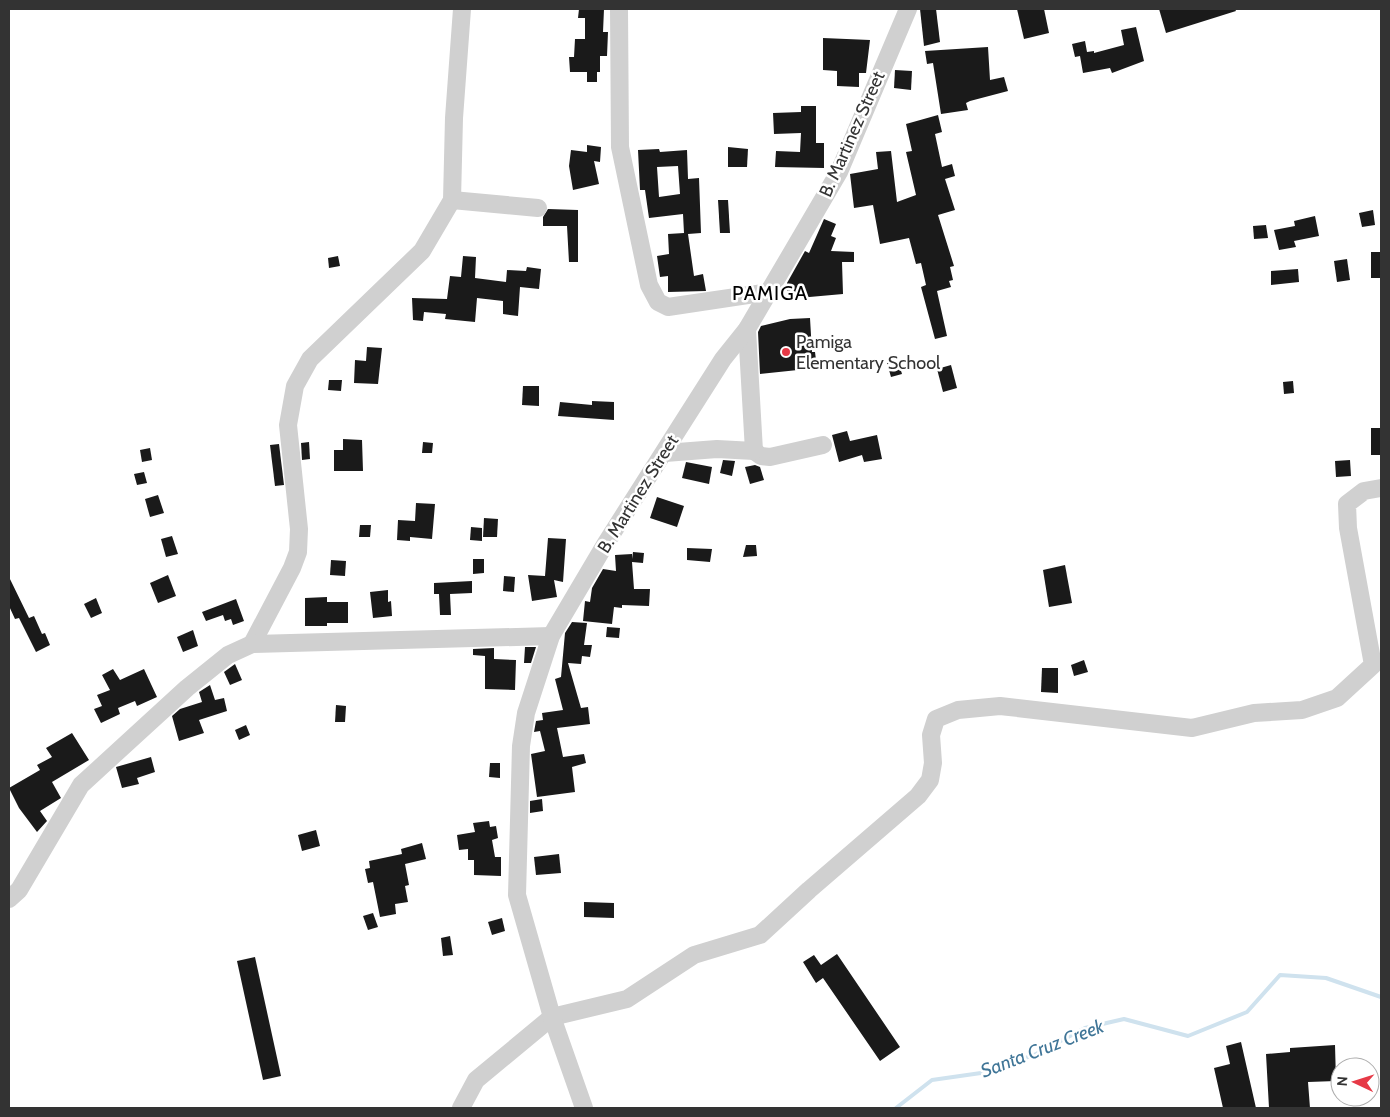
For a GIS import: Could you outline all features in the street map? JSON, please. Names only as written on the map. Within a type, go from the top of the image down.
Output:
[{"type":"street","points":[[252,644],[298,552],[299,529],[288,425],[295,386],[310,359],[422,251],[452,200],[454,118],[462,9]]},
{"type":"street","points":[[619,9],[620,147],[649,285],[658,302],[668,308],[700,301],[769,292]]},
{"type":"street","name":"B. Martinez Street","points":[[584,1108],[552,1017],[518,895],[521,746],[526,713],[551,636],[606,543],[723,359],[746,329],[769,292],[839,172],[908,9]]},
{"type":"street","points":[[452,200],[538,208]]},
{"type":"street","points":[[746,329],[754,451]]},
{"type":"street","points":[[665,453],[717,449],[754,451],[762,456],[770,457],[823,445]]},
{"type":"street","points":[[461,1108],[476,1080],[552,1017],[627,999],[694,955],[760,935],[918,796],[930,780],[933,763],[931,735],[936,719],[958,710],[1000,706],[1192,728],[1254,713],[1302,710],[1337,698],[1373,665],[1348,528],[1347,504],[1364,491],[1381,488]]},
{"type":"street","points":[[9,899],[19,890],[81,785],[188,688],[228,655],[252,644],[551,636]]},
{"type":"building","points":[[579,9],[604,9],[603,32],[608,32],[607,56],[600,56],[600,72],[597,72],[597,82],[587,82],[587,72],[570,72],[569,57],[574,57],[575,39],[585,39],[585,18],[578,18]]},
{"type":"building","points":[[920,9],[936,9],[940,42],[924,46]]},
{"type":"building","points":[[1017,9],[1044,9],[1049,33],[1024,39]]},
{"type":"building","points":[[1159,9],[1235,9],[1236,11],[1166,33]]},
{"type":"building","points":[[1136,27],[1144,61],[1112,73],[1110,68],[1083,73],[1080,56],[1075,57],[1072,44],[1085,41],[1087,52],[1094,51],[1094,53],[1124,45],[1121,30]]},
{"type":"building","points":[[823,38],[870,40],[866,73],[859,73],[859,87],[837,86],[837,71],[823,70]]},
{"type":"building","points":[[988,47],[990,80],[1004,77],[1008,91],[970,101],[966,103],[968,110],[941,114],[933,63],[927,64],[925,51]]},
{"type":"building","points":[[895,70],[912,71],[911,90],[894,88]]},
{"type":"building","points":[[801,106],[816,106],[816,143],[824,143],[824,168],[775,167],[776,151],[800,152],[801,133],[774,134],[773,113],[801,112]]},
{"type":"building","points":[[938,115],[942,132],[935,134],[942,167],[952,164],[955,176],[945,179],[955,210],[938,215],[954,266],[950,267],[953,280],[949,281],[951,287],[937,291],[947,336],[935,339],[921,287],[926,285],[921,263],[916,264],[909,238],[880,244],[873,205],[854,208],[850,174],[878,169],[876,152],[891,151],[897,202],[916,195],[906,152],[912,151],[906,124]]},
{"type":"building","points":[[587,145],[601,147],[600,162],[594,161],[599,184],[573,190],[569,166],[571,150],[587,152]]},
{"type":"building","points":[[728,147],[748,149],[747,167],[728,167]]},
{"type":"building","points":[[659,149],[660,152],[687,150],[688,179],[699,178],[701,233],[688,234],[694,276],[703,274],[706,291],[668,292],[668,276],[660,277],[657,256],[669,254],[668,234],[684,233],[683,214],[649,218],[645,190],[640,190],[638,150]],"holes":[[[678,166],[680,194],[659,197],[657,167]]]},
{"type":"building","points":[[718,200],[728,200],[730,233],[720,233]]},
{"type":"building","points":[[548,209],[578,210],[578,262],[569,262],[567,226],[543,226],[543,217]]},
{"type":"building","points":[[1373,210],[1375,225],[1362,227],[1359,213]]},
{"type":"building","points":[[1315,216],[1319,236],[1294,241],[1296,247],[1279,250],[1274,230],[1295,226],[1294,221]]},
{"type":"building","points":[[824,219],[836,224],[831,236],[836,238],[831,251],[854,252],[854,262],[842,262],[843,294],[787,299],[787,283],[805,251],[809,253]]},
{"type":"building","points":[[1266,225],[1268,238],[1254,239],[1253,226]]},
{"type":"building","points":[[1371,252],[1381,252],[1381,278],[1371,278]]},
{"type":"building","points":[[338,256],[340,266],[329,268],[328,258]]},
{"type":"building","points":[[463,256],[476,257],[475,278],[506,282],[507,270],[526,271],[527,267],[541,269],[539,289],[520,287],[518,316],[503,314],[503,301],[477,298],[475,322],[445,319],[446,314],[424,312],[423,321],[413,320],[412,298],[447,299],[450,276],[461,277]]},
{"type":"building","points":[[1347,259],[1350,280],[1337,282],[1334,261]]},
{"type":"building","points":[[1298,269],[1299,282],[1271,285],[1271,271]]},
{"type":"building","points":[[810,318],[812,352],[815,352],[817,368],[760,374],[758,332],[761,326],[790,319]]},
{"type":"building","points":[[367,347],[382,348],[378,384],[354,383],[355,360],[366,361]]},
{"type":"building","points":[[898,360],[902,374],[891,377],[887,363]]},
{"type":"building","points":[[951,365],[957,388],[943,392],[937,369]]},
{"type":"building","points":[[329,380],[342,380],[341,391],[328,390]]},
{"type":"building","points":[[1293,381],[1294,393],[1284,394],[1283,382]]},
{"type":"building","points":[[523,386],[539,386],[539,406],[522,405]]},
{"type":"building","points":[[592,401],[614,402],[614,420],[558,416],[560,402],[592,405]]},
{"type":"building","points":[[1371,428],[1381,428],[1381,455],[1371,455]]},
{"type":"building","points":[[847,431],[850,441],[877,435],[882,459],[864,462],[862,455],[839,462],[832,435]]},
{"type":"building","points":[[343,439],[362,440],[363,471],[334,471],[334,450],[343,450]]},
{"type":"building","points":[[309,442],[310,459],[302,460],[301,443]]},
{"type":"building","points":[[423,442],[433,443],[432,453],[422,453]]},
{"type":"building","points":[[279,444],[284,485],[275,486],[270,445]]},
{"type":"building","points":[[150,448],[152,460],[142,462],[140,450]]},
{"type":"building","points":[[723,460],[735,461],[732,476],[720,473]]},
{"type":"building","points":[[1350,460],[1351,476],[1336,477],[1335,461]]},
{"type":"building","points":[[686,462],[712,467],[709,484],[682,478]]},
{"type":"building","points":[[755,465],[760,467],[764,480],[750,484],[745,467]]},
{"type":"building","points":[[144,472],[147,483],[137,485],[134,474]]},
{"type":"building","points":[[158,495],[164,513],[150,517],[145,499]]},
{"type":"building","points":[[657,497],[684,506],[677,527],[650,518]]},
{"type":"building","points":[[416,503],[435,504],[432,539],[410,537],[410,541],[397,540],[398,520],[415,521]]},
{"type":"building","points":[[484,518],[498,519],[497,537],[483,537]]},
{"type":"building","points":[[360,525],[371,525],[370,537],[359,537]]},
{"type":"building","points":[[471,527],[482,528],[482,541],[470,540]]},
{"type":"building","points":[[172,536],[178,554],[166,557],[161,539]]},
{"type":"building","points":[[548,538],[566,539],[563,582],[554,580],[557,597],[532,601],[528,575],[545,576]]},
{"type":"building","points":[[746,545],[756,545],[757,556],[743,557]]},
{"type":"building","points":[[687,548],[712,549],[710,562],[687,560]]},
{"type":"building","points":[[633,552],[644,553],[643,563],[632,562],[634,589],[650,589],[649,606],[622,605],[622,608],[614,607],[612,624],[583,621],[585,601],[590,602],[592,588],[603,569],[616,571],[615,555],[632,554],[632,559]]},
{"type":"building","points":[[473,559],[484,559],[484,573],[473,574]]},
{"type":"building","points":[[331,560],[346,561],[345,576],[330,575]]},
{"type":"building","points":[[1065,565],[1072,603],[1049,607],[1043,570]]},
{"type":"building","points":[[168,575],[176,596],[158,603],[150,583]]},
{"type":"building","points":[[504,576],[515,577],[514,592],[503,591]]},
{"type":"building","points":[[9,577],[29,618],[34,616],[42,634],[45,633],[50,645],[36,652],[19,618],[15,619],[9,606]]},
{"type":"building","points":[[472,581],[472,593],[450,594],[451,615],[440,615],[439,594],[434,594],[434,583]]},
{"type":"building","points":[[388,590],[388,602],[391,601],[392,616],[373,618],[370,592]]},
{"type":"building","points":[[327,597],[327,602],[348,602],[348,623],[327,623],[327,626],[305,626],[305,598]]},
{"type":"building","points":[[96,598],[102,613],[91,618],[84,604]]},
{"type":"building","points":[[236,599],[244,621],[233,625],[231,619],[225,621],[223,615],[206,621],[202,612]]},
{"type":"building","points":[[572,622],[587,623],[584,645],[592,645],[590,657],[582,656],[581,664],[568,663],[581,708],[588,707],[590,724],[557,728],[563,757],[584,754],[586,763],[572,767],[575,792],[537,797],[531,754],[545,751],[540,731],[534,732],[536,721],[543,720],[542,713],[563,710],[555,679],[561,677],[565,633]]},
{"type":"building","points":[[607,627],[620,628],[619,638],[606,637]]},
{"type":"building","points":[[193,630],[198,646],[183,652],[177,637]]},
{"type":"building","points":[[525,647],[536,647],[531,663],[524,663]]},
{"type":"building","points":[[494,648],[494,659],[516,660],[515,690],[485,689],[485,656],[473,655],[473,649]]},
{"type":"building","points":[[1084,660],[1088,672],[1074,676],[1071,665]]},
{"type":"building","points":[[235,664],[242,680],[230,685],[224,672]]},
{"type":"building","points":[[1042,668],[1058,668],[1058,693],[1041,692]]},
{"type":"building","points":[[113,669],[120,680],[144,669],[157,697],[137,706],[135,701],[118,708],[120,714],[101,723],[94,709],[102,706],[97,695],[110,690],[102,675]]},
{"type":"building","points":[[210,685],[215,700],[224,698],[227,711],[199,720],[204,733],[179,741],[172,716],[180,709],[202,702],[199,692]]},
{"type":"building","points":[[336,705],[346,706],[345,722],[335,722]]},
{"type":"building","points":[[246,725],[250,735],[239,740],[235,730]]},
{"type":"building","points":[[72,733],[89,760],[52,782],[61,798],[40,811],[47,821],[37,832],[19,808],[9,788],[40,770],[37,765],[52,757],[46,748]]},
{"type":"building","points":[[151,757],[155,772],[137,778],[139,784],[122,788],[116,767]]},
{"type":"building","points":[[490,763],[500,763],[500,778],[489,777]]},
{"type":"building","points":[[542,799],[543,811],[530,813],[530,801]]},
{"type":"building","points":[[489,821],[490,827],[496,826],[498,838],[492,840],[495,857],[501,857],[501,876],[474,875],[474,860],[468,860],[468,849],[459,850],[457,835],[475,832],[473,823]]},
{"type":"building","points":[[316,830],[320,846],[302,851],[298,835]]},
{"type":"building","points":[[422,843],[426,859],[405,864],[409,885],[405,886],[408,902],[395,904],[396,914],[380,917],[373,882],[368,883],[365,869],[370,868],[369,861],[402,854],[401,849]]},
{"type":"building","points":[[559,854],[561,873],[536,875],[534,857]]},
{"type":"building","points":[[584,902],[614,903],[614,918],[584,917]]},
{"type":"building","points":[[373,913],[378,927],[368,930],[363,916]]},
{"type":"building","points":[[502,918],[505,931],[492,935],[488,922]]},
{"type":"building","points":[[450,936],[453,955],[443,956],[441,938]]},
{"type":"building","points":[[837,954],[900,1047],[880,1061],[823,978],[816,983],[803,962],[814,955],[821,965]]},
{"type":"building","points":[[255,957],[281,1076],[263,1080],[237,961]]},
{"type":"building","points":[[1241,1042],[1256,1108],[1223,1108],[1214,1068],[1230,1064],[1226,1046]]},
{"type":"building","points":[[1335,1045],[1335,1057],[1330,1057],[1330,1081],[1308,1082],[1310,1108],[1269,1108],[1266,1054],[1290,1052],[1290,1048]]},
{"type":"waterway","name":"Santa Cruz Creek","points":[[896,1108],[932,1080],[988,1072],[1036,1054],[1085,1028],[1124,1019],[1188,1036],[1247,1012],[1280,975],[1326,978],[1381,997]]},
{"type":"place","name":"Pamiga Elementary School","points":[[786,352]]},
{"type":"district","name":"PAMIGA","points":[[770,293]]}]
